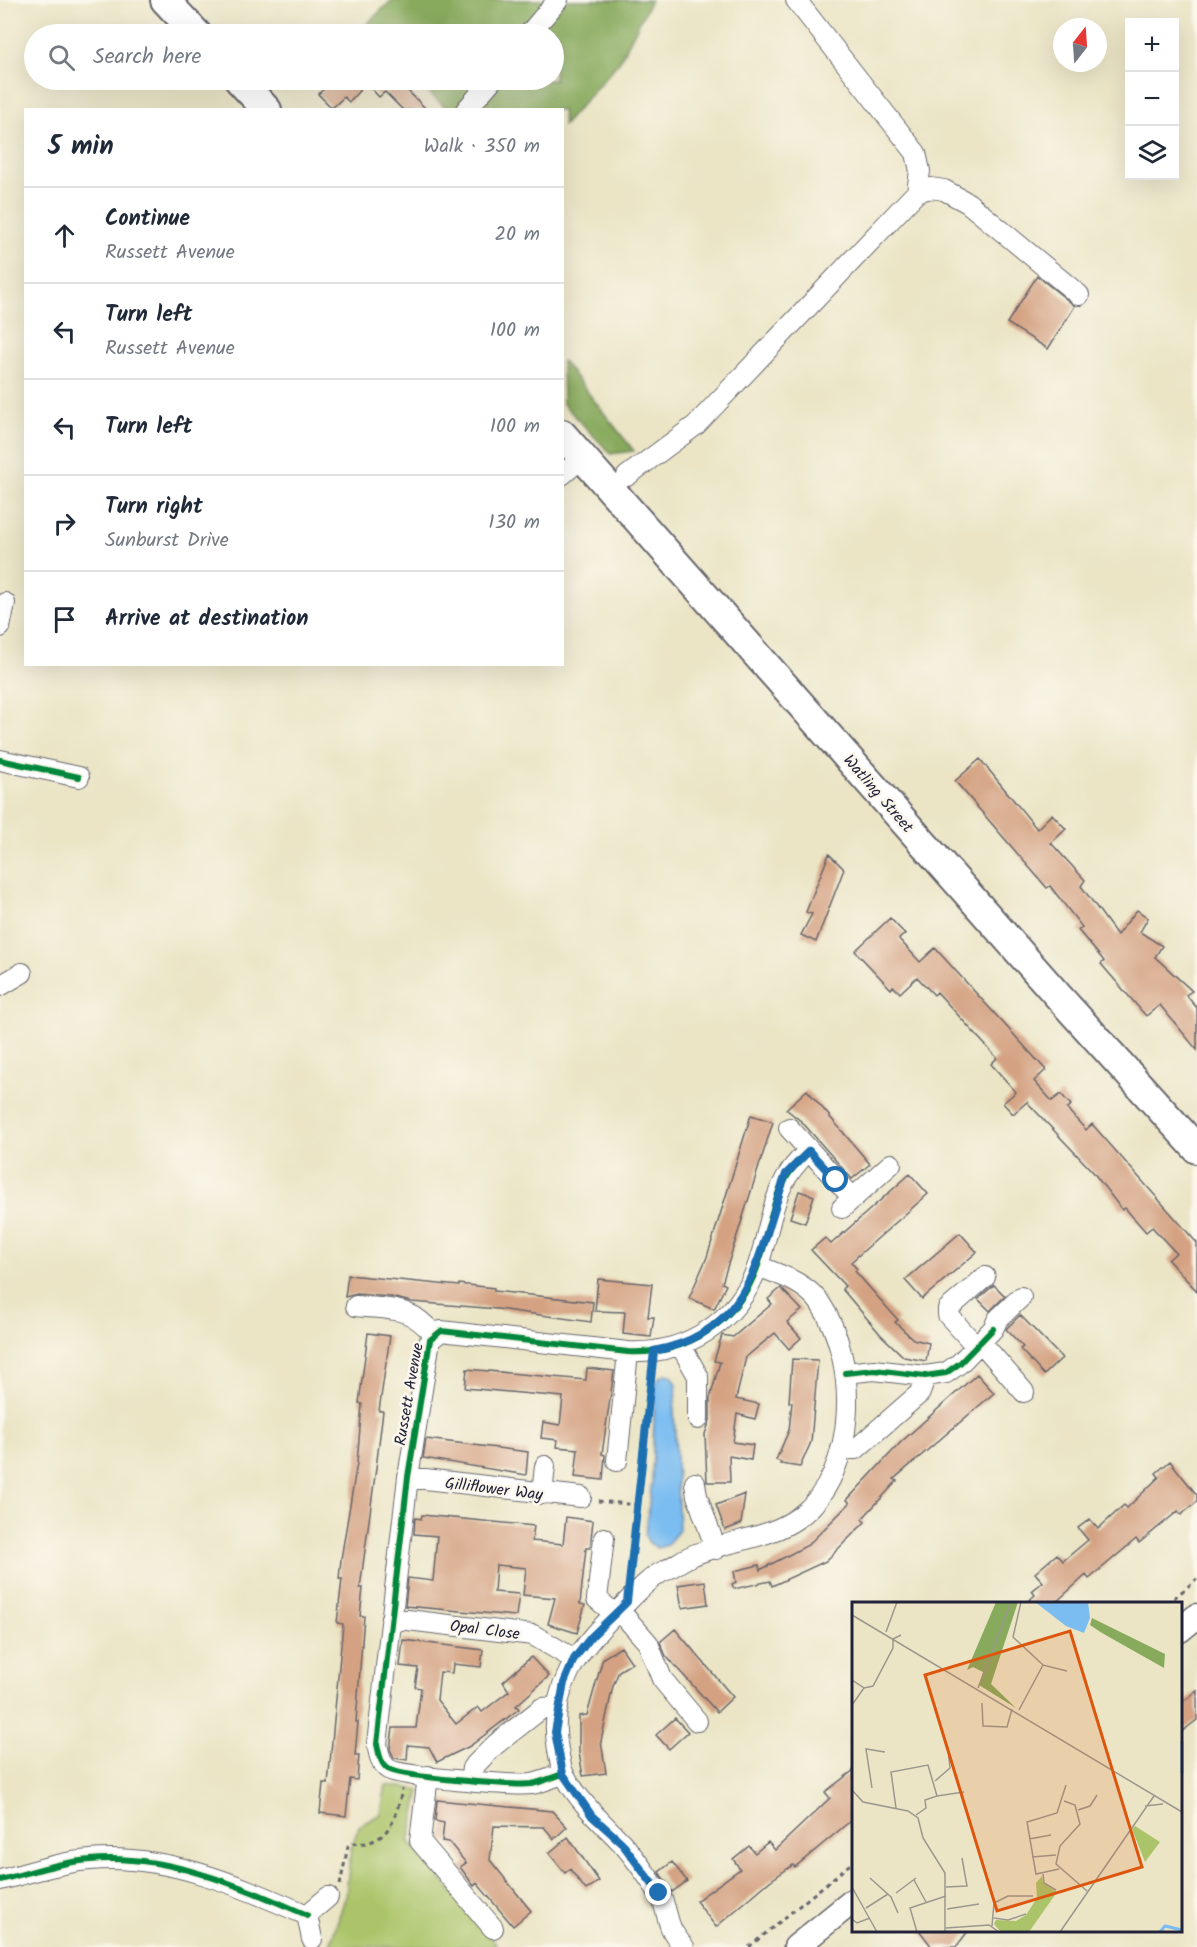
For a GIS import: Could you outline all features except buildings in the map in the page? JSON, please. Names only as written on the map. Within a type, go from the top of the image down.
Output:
[{"type":"highway","points":[[165,0],[188,24]]},
{"type":"highway","points":[[248,90],[265,108]]},
{"type":"highway","name":"Watling Street","points":[[564,440],[573,466],[1197,1149]]},
{"type":"main road","points":[[1182,1628],[1197,1616]]},
{"type":"main road","points":[[796,1947],[852,1902]]},
{"type":"street","points":[[538,24],[558,0]]},
{"type":"street","points":[[796,0],[916,153],[920,171],[917,192]]},
{"type":"street","points":[[468,108],[483,90]]},
{"type":"street","points":[[627,476],[696,425],[917,192],[931,188],[944,190],[968,203],[1079,295]]},
{"type":"street","points":[[0,627],[5,603]]},
{"type":"street","points":[[0,760],[79,777]]},
{"type":"street","points":[[0,986],[22,973]]},
{"type":"street","points":[[789,1128],[836,1180],[847,1202],[891,1164]]},
{"type":"street","name":"Russett Avenue","points":[[563,1774],[532,1784],[470,1781],[388,1769],[380,1759],[378,1744],[390,1618],[428,1347],[434,1335],[441,1331],[628,1352],[654,1351],[681,1346],[710,1329],[730,1311],[758,1266],[786,1174],[809,1151]]},
{"type":"street","points":[[684,1947],[672,1931],[659,1893],[621,1842],[592,1816],[563,1774],[555,1732],[558,1707],[574,1659],[591,1637],[620,1609],[662,1572],[674,1568],[687,1558],[777,1530],[798,1518],[813,1505],[830,1483],[841,1449],[849,1405],[845,1373],[832,1326],[819,1302],[803,1286],[758,1266]]},
{"type":"street","points":[[985,1277],[948,1309],[948,1315],[983,1339],[1024,1392]]},
{"type":"street","points":[[845,1373],[874,1370],[925,1376],[946,1372],[960,1363],[998,1319],[1021,1297]]},
{"type":"street","points":[[356,1306],[410,1312],[423,1321],[434,1335]]},
{"type":"street","points":[[681,1346],[698,1376],[698,1419]]},
{"type":"street","points":[[617,1461],[628,1352]]},
{"type":"street","points":[[841,1449],[856,1449],[920,1393],[925,1376]]},
{"type":"street","points":[[542,1494],[545,1466]]},
{"type":"street","name":"Gilliflower Way","points":[[408,1477],[581,1497]]},
{"type":"street","points":[[695,1483],[697,1496],[716,1549]]},
{"type":"street","points":[[604,1538],[597,1599],[620,1609],[648,1643],[662,1679],[697,1721]]},
{"type":"street","name":"Opal Close","points":[[390,1618],[532,1635],[574,1659]]},
{"type":"street","points":[[470,1781],[472,1768],[496,1744],[542,1708],[558,1707]]},
{"type":"street","points":[[428,1776],[420,1841],[493,1928]]},
{"type":"street","points":[[0,1880],[89,1860],[117,1860],[163,1865],[239,1886],[307,1915]]},
{"type":"street","points":[[307,1915],[334,1893]]},
{"type":"street","points":[[307,1915],[312,1939]]},
{"type":"path","points":[[620,1609],[638,1505],[654,1351]]},
{"type":"path","points":[[581,1497],[638,1505]]},
{"type":"path","points":[[1169,1602],[1197,1579]]},
{"type":"path","points":[[334,1893],[348,1846],[353,1842],[368,1842],[386,1832],[397,1816],[405,1773]]},
{"type":"path","points":[[749,1947],[852,1863]]},
{"type":"green space","points":[[392,0],[651,0],[619,62],[564,125],[564,108],[446,108],[427,90],[564,90],[564,24],[367,24]]},
{"type":"green space","points":[[564,362],[634,451],[611,454],[564,405]]},
{"type":"green space","points":[[386,1785],[420,1790],[409,1841],[497,1944],[492,1947],[322,1947],[330,1945],[346,1895],[351,1849],[359,1826],[381,1814]]},
{"type":"water","points":[[666,1374],[672,1376],[677,1384],[674,1410],[679,1530],[667,1545],[657,1548],[649,1543],[645,1535],[652,1481],[655,1385],[659,1377]]},
{"type":"cycle path","points":[[0,760],[79,777]]},
{"type":"cycle path","points":[[563,1774],[532,1784],[503,1784],[397,1772],[388,1769],[380,1758],[377,1744],[408,1477],[430,1340],[441,1331],[628,1352],[670,1348],[690,1341],[708,1331],[738,1303],[758,1265],[780,1190],[787,1176],[809,1151]]},
{"type":"cycle path","points":[[845,1373],[874,1370],[925,1376],[946,1373],[960,1363],[993,1329]]},
{"type":"cycle path","points":[[0,1880],[79,1861],[118,1859],[146,1862],[202,1874],[307,1915]]},
{"type":"route","points":[[659,1893],[621,1842],[592,1816],[563,1774],[555,1732],[558,1707],[564,1683],[574,1659],[591,1637],[627,1602],[654,1351],[681,1346],[710,1329],[730,1311],[747,1288],[758,1266],[786,1174],[795,1162],[809,1151],[836,1180]]}]
